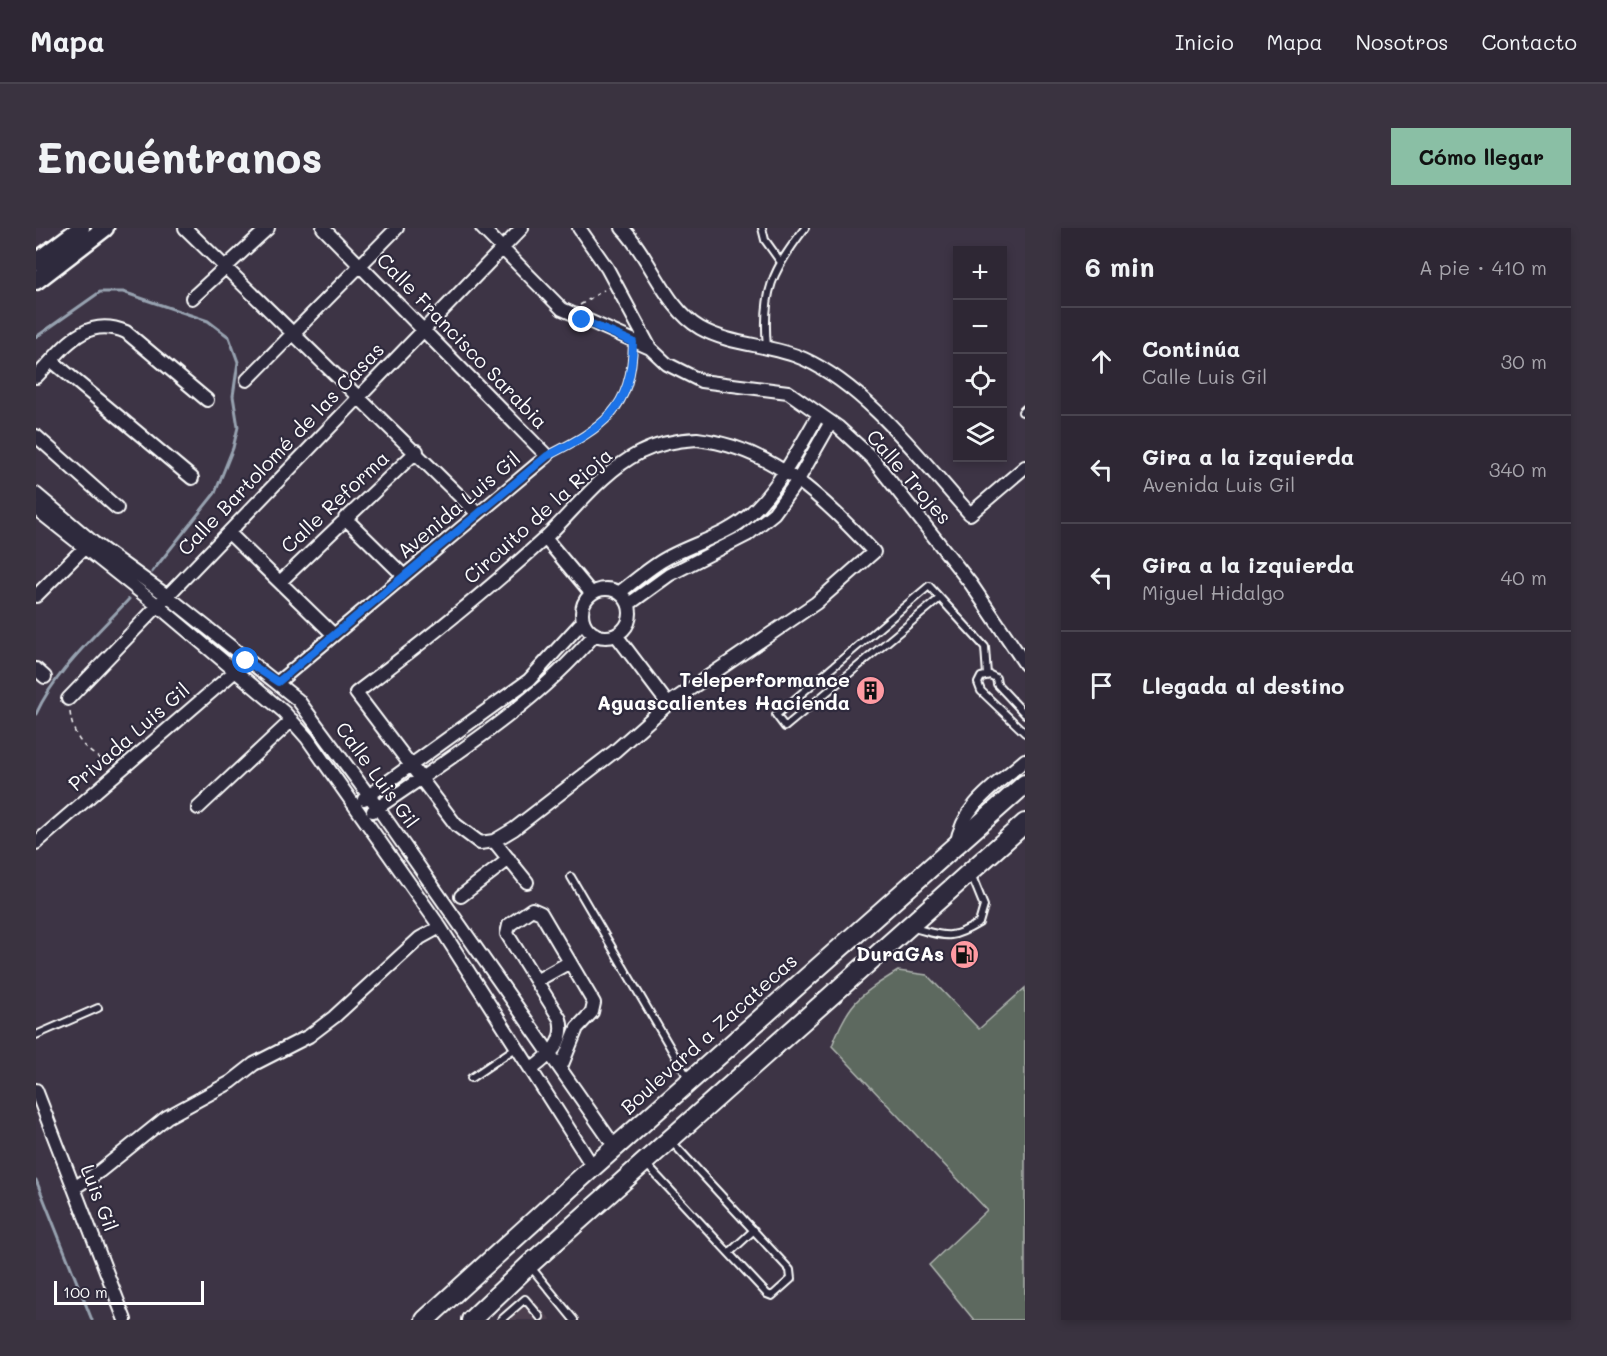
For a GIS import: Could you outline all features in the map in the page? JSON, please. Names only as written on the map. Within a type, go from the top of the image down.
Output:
[{"type":"main road","points":[[36,262],[81,228]]},
{"type":"main road","points":[[36,281],[105,228]]},
{"type":"main road","name":"Boulevard a Zacatecas","points":[[425,1320],[593,1167],[1025,784]]},
{"type":"main road","points":[[471,1320],[529,1265],[1025,823]]},
{"type":"street","name":"Calle Reforma","points":[[185,228],[360,395],[478,514]]},
{"type":"street","points":[[192,298],[268,228]]},
{"type":"street","name":"Calle Francisco Sarabia","points":[[323,228],[547,456]]},
{"type":"street","points":[[247,380],[397,228]]},
{"type":"street","points":[[482,228],[562,309],[650,348]]},
{"type":"street","name":"Calle Bartolomé de las Casas","points":[[69,699],[166,595],[229,533],[522,228]]},
{"type":"street","name":"Calle Trojes","points":[[579,228],[615,283],[650,348],[667,364],[701,381],[784,391],[831,422],[872,458],[971,584],[1025,664]]},
{"type":"street","points":[[622,228],[643,253],[677,307],[699,328],[736,342],[767,347],[806,360],[840,378],[876,412],[970,514],[1025,467]]},
{"type":"street","points":[[36,377],[70,340],[81,333],[115,327],[126,332],[207,400]]},
{"type":"street","points":[[52,361],[192,478]]},
{"type":"street","points":[[620,592],[661,561],[748,517],[785,471],[819,414]]},
{"type":"street","points":[[629,604],[669,575],[747,536],[774,513],[798,480],[831,422]]},
{"type":"street","points":[[36,436],[117,508]]},
{"type":"street","name":"Circuito de la Rioja","points":[[690,440],[717,442],[785,471],[798,480],[825,500],[874,552],[816,603],[668,704],[615,751],[494,842],[480,843],[469,837],[419,778],[356,693],[449,622],[544,538],[616,468],[639,453],[662,445],[690,440]]},
{"type":"street","name":"Calle Reforma","points":[[280,582],[417,451]]},
{"type":"street","name":"Avenida Luis Gil","points":[[278,682],[547,456]]},
{"type":"street","name":"Calle Luis Gil","points":[[36,494],[94,543],[166,595],[246,661],[278,682],[298,700],[378,808],[552,1054],[615,1148]]},
{"type":"street","name":"Calle Luis Gil","points":[[36,509],[83,549],[157,605],[292,720],[365,817],[440,927],[593,1167]]},
{"type":"street","points":[[345,518],[404,576]]},
{"type":"street","points":[[229,533],[334,635]]},
{"type":"street","points":[[544,538],[591,593]]},
{"type":"street","points":[[36,596],[83,549]]},
{"type":"street","points":[[606,588],[620,592],[629,604],[630,619],[623,631],[609,637],[595,634],[583,621],[582,605],[591,593],[606,588]]},
{"type":"street","points":[[356,805],[529,680],[583,621]]},
{"type":"street","points":[[365,817],[507,717],[561,670],[595,634]]},
{"type":"street","points":[[616,635],[668,704]]},
{"type":"street","name":"Privada Luis Gil","points":[[36,843],[246,661]]},
{"type":"street","points":[[198,808],[292,720]]},
{"type":"street","points":[[956,845],[960,824],[970,809],[1025,760]]},
{"type":"street","points":[[494,842],[527,882]]},
{"type":"street","points":[[461,896],[509,859]]},
{"type":"street","points":[[532,1069],[552,1054],[563,1030],[560,1019],[507,934],[509,925],[532,909],[541,913],[594,1003],[592,1012],[577,1028],[561,1067]]},
{"type":"street","points":[[74,1188],[100,1171],[167,1117],[231,1082],[254,1064],[309,1036],[334,1017],[420,938],[440,927]]},
{"type":"street","points":[[536,981],[570,962]]},
{"type":"street","name":"Luis Gil","points":[[36,1090],[125,1320]]},
{"type":"lane","points":[[762,228],[765,240],[780,261]]},
{"type":"lane","points":[[767,347],[765,318],[772,282],[780,261],[806,228]]},
{"type":"lane","name":"Avenida Luis Gil","points":[[547,456],[591,432],[621,401],[633,371],[633,342]]},
{"type":"lane","points":[[940,598],[785,727],[776,715],[929,586],[985,646],[987,675]]},
{"type":"lane","points":[[987,675],[996,678],[998,684],[1025,714]]},
{"type":"lane","points":[[987,675],[979,680],[979,689],[1025,733]]},
{"type":"lane","points":[[910,927],[949,937],[959,935],[979,922],[984,906],[971,872]]},
{"type":"lane","points":[[571,877],[690,1081]]},
{"type":"lane","points":[[36,1035],[98,1008]]},
{"type":"lane","points":[[471,1078],[518,1047]]},
{"type":"lane","points":[[645,1163],[767,1294],[772,1296],[779,1292],[791,1279],[790,1270],[670,1140]]},
{"type":"lane","points":[[729,1253],[754,1230]]},
{"type":"lane","points":[[529,1265],[574,1320]]},
{"type":"lane","points":[[501,1320],[525,1299],[540,1319]]},
{"type":"path","points":[[562,309],[578,306],[615,283]]},
{"type":"path","points":[[69,699],[72,729],[82,746],[93,756],[122,769]]},
{"type":"shaded area","points":[[898,971],[927,975],[979,1029],[1025,988],[1025,1320],[974,1320],[929,1265],[987,1210],[832,1046],[856,1001]]},
{"type":"shaded area","points":[[531,1297],[551,1320],[507,1320]]},
{"type":"waterway","points":[[36,337],[100,292],[123,292],[208,321],[229,337],[238,362],[233,396],[238,427],[233,448],[215,493],[152,572]]},
{"type":"waterway","points":[[36,714],[44,698],[66,668],[129,599]]},
{"type":"waterway","points":[[36,1180],[92,1320]]},
{"type":"place","name":"Teleperformance Aguascalientes Hacienda","points":[[871,691]]},
{"type":"place","name":"DuraGAs","points":[[965,954]]},
{"type":"route","points":[[246,661],[278,682],[547,456],[591,432],[606,419],[621,401],[627,389],[633,371],[633,342],[582,320]]}]
